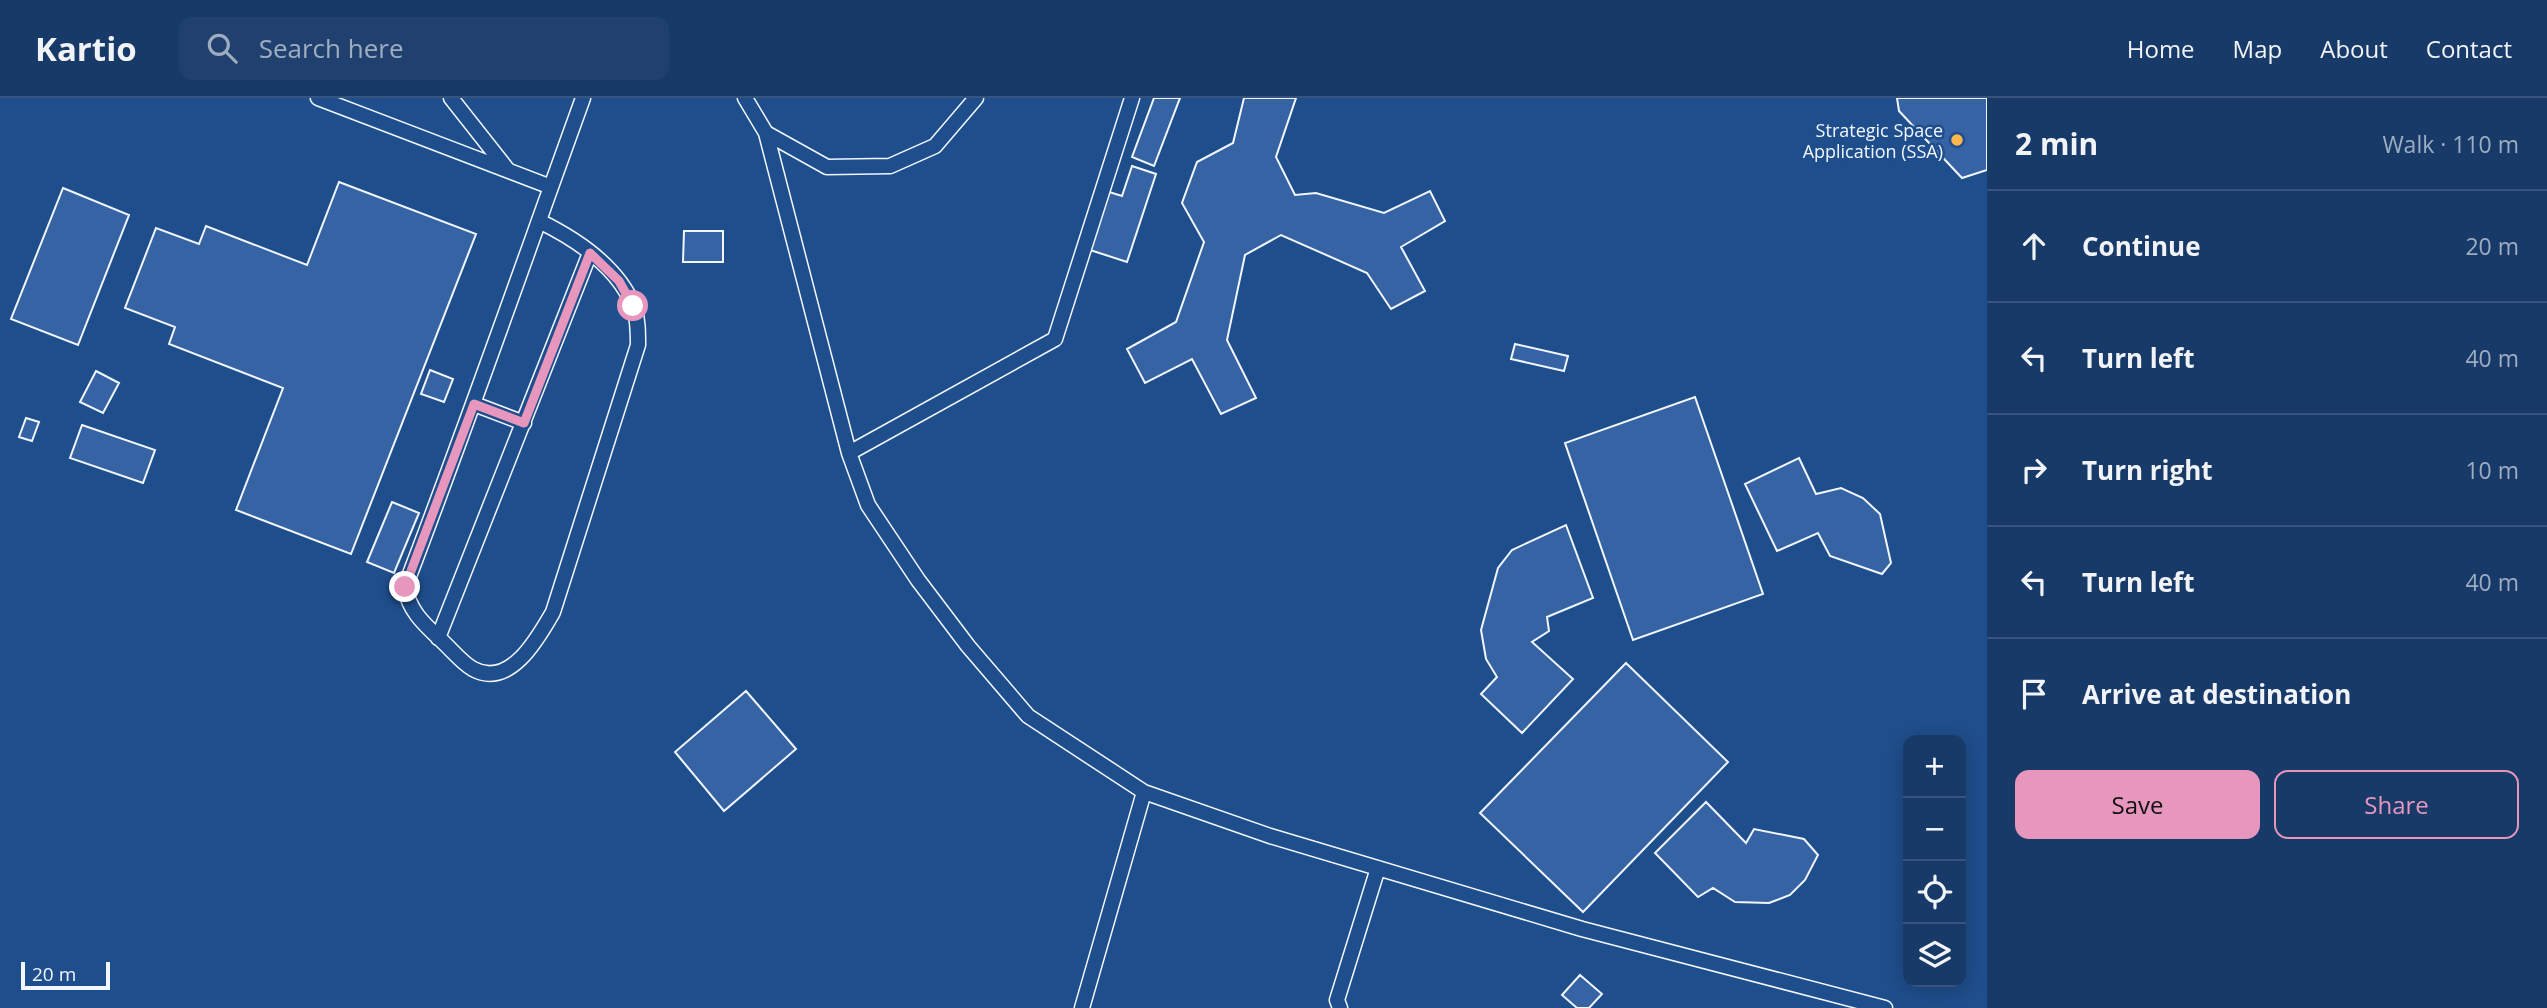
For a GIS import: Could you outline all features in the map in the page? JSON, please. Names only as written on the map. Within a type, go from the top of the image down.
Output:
[{"type":"lane","points":[[318,98],[551,187]]},
{"type":"lane","points":[[451,98],[508,170]]},
{"type":"lane","points":[[539,220],[570,236],[619,281],[638,321],[638,345],[553,612],[535,644],[521,659],[500,673],[485,674],[471,668],[413,611],[405,587],[474,404],[539,220],[583,98]]},
{"type":"lane","points":[[745,98],[766,133],[849,453],[868,505],[918,580],[968,646],[1028,716],[1144,792],[1270,836],[1582,929],[1885,1008]]},
{"type":"lane","points":[[766,133],[827,167],[890,166],[935,146],[976,98]]},
{"type":"lane","points":[[849,453],[1055,339],[1132,98]]},
{"type":"lane","points":[[438,638],[590,253]]},
{"type":"lane","points":[[474,404],[524,423]]},
{"type":"lane","points":[[1082,1008],[1144,792]]},
{"type":"lane","points":[[1340,1008],[1336,1000],[1378,868]]},
{"type":"building","points":[[1154,98],[1180,98],[1154,166],[1132,157]]},
{"type":"building","points":[[1244,98],[1296,98],[1276,157],[1295,195],[1316,193],[1384,213],[1430,191],[1445,221],[1401,247],[1425,291],[1391,309],[1367,273],[1281,235],[1245,255],[1227,340],[1256,398],[1221,414],[1192,359],[1145,383],[1127,349],[1176,322],[1204,242],[1182,203],[1197,162],[1233,143]]},
{"type":"building","name":"Strategic Space Application (SSA)","points":[[1897,98],[1987,98],[1987,170],[1962,178],[1899,111]]},
{"type":"building","points":[[1132,166],[1156,174],[1127,262],[1087,249],[1106,191],[1122,196]]},
{"type":"building","points":[[339,182],[476,234],[351,554],[236,510],[283,388],[169,344],[175,327],[125,308],[156,228],[199,244],[206,226],[307,265]]},
{"type":"building","points":[[63,188],[129,215],[78,345],[11,319]]},
{"type":"building","points":[[684,231],[723,231],[723,262],[683,262]]},
{"type":"building","points":[[1515,344],[1568,356],[1564,371],[1511,359]]},
{"type":"building","points":[[430,370],[453,379],[444,402],[421,394]]},
{"type":"building","points":[[96,371],[119,383],[103,413],[80,402]]},
{"type":"building","points":[[1695,397],[1763,594],[1633,640],[1565,443]]},
{"type":"building","points":[[26,418],[39,422],[32,441],[19,437]]},
{"type":"building","points":[[82,425],[155,450],[143,483],[70,458]]},
{"type":"building","points":[[1799,458],[1816,494],[1841,488],[1863,498],[1880,514],[1891,563],[1882,574],[1830,556],[1818,533],[1777,551],[1745,484]]},
{"type":"building","points":[[392,502],[419,513],[394,573],[367,562]]},
{"type":"building","points":[[1566,525],[1593,598],[1547,617],[1549,631],[1532,642],[1573,679],[1522,733],[1481,694],[1497,677],[1486,659],[1481,630],[1498,568],[1512,550]]},
{"type":"building","points":[[1626,663],[1728,762],[1583,912],[1480,813]]},
{"type":"building","points":[[746,691],[796,749],[724,811],[675,752]]},
{"type":"building","points":[[1706,802],[1746,843],[1754,829],[1804,839],[1818,855],[1805,880],[1790,895],[1769,903],[1735,902],[1713,888],[1698,897],[1655,853]]},
{"type":"building","points":[[1580,975],[1602,994],[1589,1008],[1577,1008],[1562,995]]},
{"type":"place","name":"Strategic Space Application (SSA)","points":[[1957,140]]},
{"type":"route","points":[[405,587],[474,404],[524,423],[590,253],[619,281],[633,306]]}]
